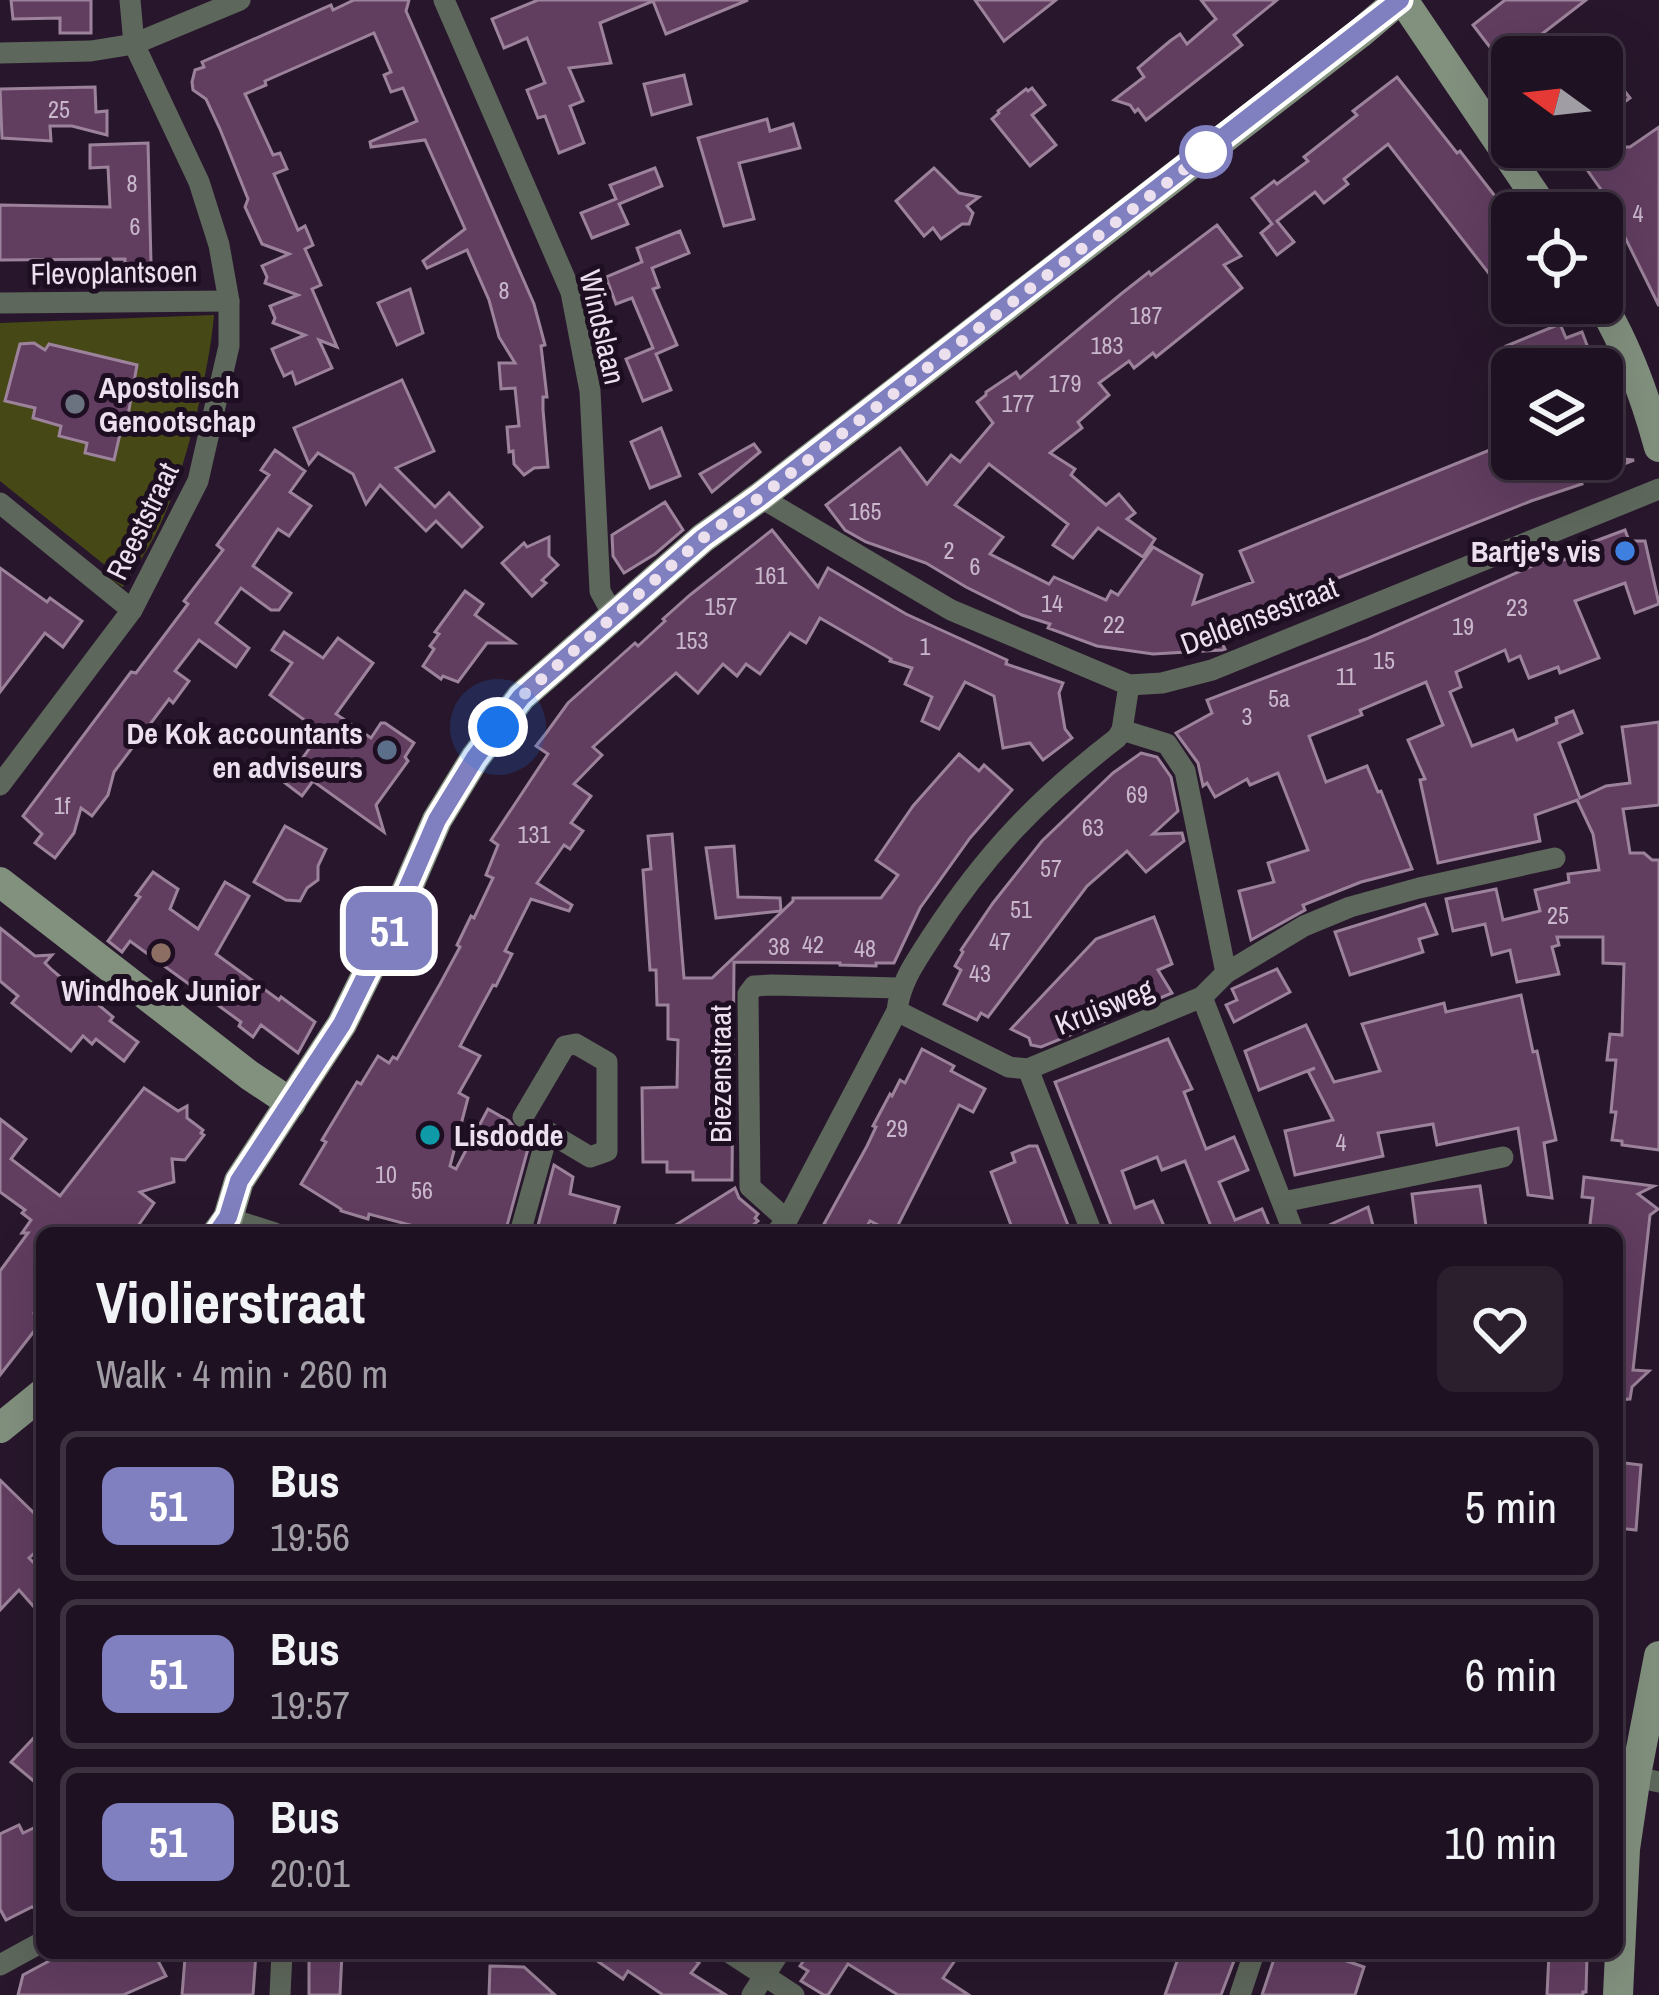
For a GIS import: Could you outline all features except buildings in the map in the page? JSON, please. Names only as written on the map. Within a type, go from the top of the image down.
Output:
[{"type":"street","points":[[130,0],[134,44]]},
{"type":"street","points":[[0,53],[91,51],[134,44],[240,0]]},
{"type":"street","name":"Windslaan","points":[[444,0],[571,292],[590,391],[600,592],[613,615]]},
{"type":"street","points":[[223,1225],[239,1181],[342,1024],[437,820],[475,758],[521,697],[703,538],[1401,0],[1533,192]]},
{"type":"street","name":"Reeststraat","points":[[0,785],[131,610],[198,482],[229,346],[229,301],[219,245],[199,182],[134,44]]},
{"type":"street","name":"Flevoplantsoen","points":[[0,303],[229,301]]},
{"type":"street","points":[[1612,324],[1630,358],[1659,446]]},
{"type":"street","name":"Deldensestraat","points":[[1129,685],[1162,683],[1212,670],[1659,489]]},
{"type":"street","points":[[760,497],[951,610],[1129,685],[1122,730],[1167,744],[1185,771],[1226,973]]},
{"type":"street","points":[[0,503],[131,610]]},
{"type":"street","name":"Biezenstraat","points":[[899,988],[754,986],[748,994],[750,1187],[782,1226],[897,1011],[899,988],[959,895],[1013,828],[1122,730]]},
{"type":"street","points":[[1292,1227],[1202,998],[1226,973],[1304,926],[1350,907],[1555,858]]},
{"type":"street","points":[[0,882],[291,1103]]},
{"type":"street","name":"Kruisweg","points":[[1028,1070],[1202,998]]},
{"type":"street","points":[[897,1011],[1009,1066],[1028,1070],[1090,1227]]},
{"type":"street","points":[[522,1227],[548,1132],[590,1157],[607,1150],[607,1062],[576,1044],[565,1046],[523,1117]]},
{"type":"street","points":[[1282,1202],[1503,1157]]},
{"type":"street","points":[[0,1428],[36,1399]]},
{"type":"street","points":[[1623,1891],[1625,1849],[1659,1656]]},
{"type":"street","points":[[0,1965],[36,1945]]},
{"type":"street","points":[[280,1995],[282,1959]]},
{"type":"street","points":[[735,1959],[758,1985],[794,1995]]},
{"type":"street","points":[[758,1985],[775,1959]]},
{"type":"street","points":[[1240,1995],[1252,1959]]},
{"type":"street","points":[[1618,1995],[1620,1959]]},
{"type":"green space","points":[[214,315],[184,461],[164,517],[123,587],[106,576],[106,566],[0,481],[0,323]]},
{"type":"bus line","name":"51","points":[[221,1227],[239,1181],[342,1024],[437,820],[521,697],[703,538],[1400,0]]},
{"type":"place","name":"Apostolisch Genootschap","points":[[75,404]]},
{"type":"place","name":"Bartje's vis","points":[[1625,551]]},
{"type":"place","name":"De Kok accountants en adviseurs","points":[[387,750]]},
{"type":"place","name":"Windhoek Junior","points":[[161,953]]},
{"type":"place","name":"Lisdodde","points":[[430,1135]]},
{"type":"route","points":[[498,727],[521,697],[703,538],[1221,141],[1206,152]]}]
